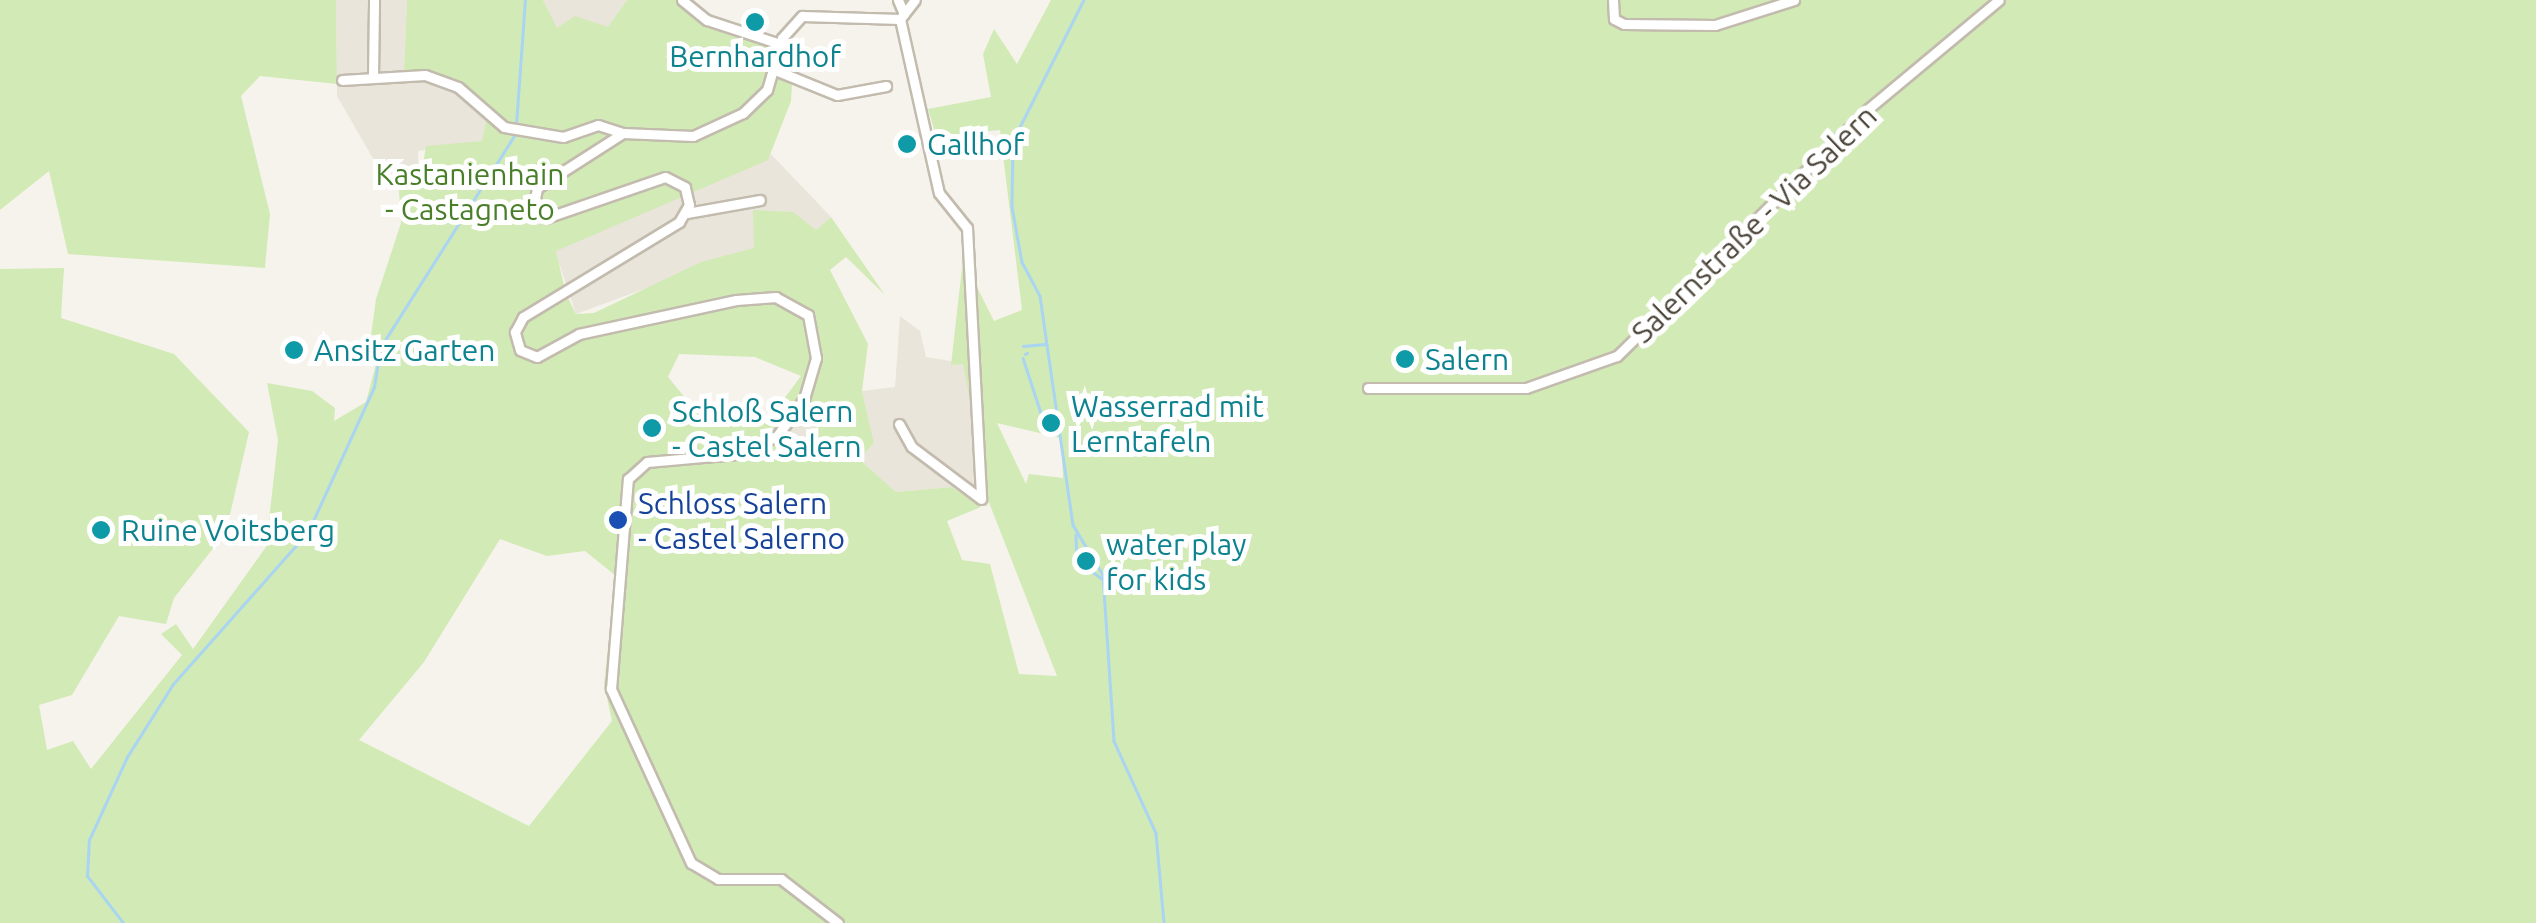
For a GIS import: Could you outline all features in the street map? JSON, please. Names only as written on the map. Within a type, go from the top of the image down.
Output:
[{"type":"street","points":[[374,0],[374,76]]},
{"type":"street","points":[[682,0],[707,20],[780,44]]},
{"type":"street","points":[[806,0],[809,14]]},
{"type":"street","points":[[898,0],[939,193],[967,228],[981,499],[912,447],[899,424]]},
{"type":"street","points":[[902,16],[915,0]]},
{"type":"street","points":[[1614,0],[1614,19],[1624,24],[1715,25],[1794,0]]},
{"type":"street","name":"Salernstraße - Via Salern","points":[[1368,388],[1472,391],[1541,386],[1642,337],[1868,108],[1999,0]]},
{"type":"street","points":[[687,212],[685,187],[665,177],[556,217],[533,209],[537,188],[623,133],[705,132],[753,106],[775,70],[780,44],[809,14],[902,16]]},
{"type":"street","points":[[775,70],[837,95],[886,86]]},
{"type":"street","points":[[342,80],[374,76],[440,79],[509,127],[563,137],[614,125],[623,133]]},
{"type":"street","points":[[760,200],[687,212],[522,317],[514,332],[520,350],[545,356],[579,334],[764,297],[796,304],[816,330],[804,398],[778,436],[737,454],[648,462],[628,480],[611,689],[674,834],[708,876],[772,876],[838,923]]},
{"type":"shaded area","points":[[336,0],[407,0],[404,69],[459,85],[487,116],[482,141],[418,151],[419,190],[379,169],[337,96]]},
{"type":"shaded area","points":[[543,0],[627,0],[608,28],[575,17],[557,29]]},
{"type":"shaded area","points":[[771,154],[831,217],[816,230],[753,210],[755,248],[576,314],[555,251]]},
{"type":"shaded area","points":[[900,316],[920,331],[926,357],[963,363],[988,500],[952,487],[896,492],[859,459],[874,443],[862,391],[895,387]]},
{"type":"shaded area","points":[[804,399],[822,449],[799,460],[777,436]]},
{"type":"green space","points":[[0,0],[336,0],[337,84],[260,76],[241,96],[270,214],[265,268],[68,254],[49,171],[0,210]]},
{"type":"green space","name":"Kastanienhain - Castagneto","points":[[407,0],[543,0],[557,28],[575,16],[608,27],[627,0],[682,0],[707,20],[780,44],[775,70],[792,85],[791,101],[768,160],[556,251],[566,294],[576,314],[594,313],[701,262],[754,248],[753,210],[793,212],[816,230],[831,217],[885,295],[846,257],[830,270],[868,344],[862,391],[874,443],[859,459],[896,492],[952,487],[981,507],[947,521],[962,560],[990,564],[1019,674],[1057,676],[988,500],[963,364],[951,365],[963,259],[994,321],[1022,310],[1000,130],[936,136],[928,109],[991,97],[983,54],[994,29],[1017,64],[1051,0],[2536,0],[2536,923],[0,923],[0,269],[64,268],[61,318],[174,354],[249,432],[226,532],[174,598],[166,624],[119,616],[72,695],[39,705],[47,750],[73,741],[91,769],[182,655],[161,634],[176,624],[193,649],[266,547],[278,440],[267,383],[312,391],[335,408],[334,421],[366,402],[377,360],[369,350],[376,299],[401,223],[399,190],[419,190],[426,146],[482,141],[487,116],[459,85],[404,70]],"holes":[[[679,354],[755,357],[801,376],[769,419],[700,416],[668,377]],[[804,400],[822,449],[799,460],[778,436]],[[997,423],[1061,438],[1063,478],[1029,474],[1026,484]],[[500,539],[547,556],[585,551],[616,576],[604,684],[612,721],[529,826],[359,740],[424,662]]]},
{"type":"waterway","points":[[516,125],[525,0]]},
{"type":"waterway","points":[[1084,0],[1013,141],[1012,207],[1022,262],[1040,296],[1073,525],[1103,575],[1114,741],[1156,833],[1164,923]]},
{"type":"waterway","points":[[123,923],[87,876],[89,840],[127,757],[173,684],[308,532],[374,387],[380,348],[516,133]]},
{"type":"waterway","points":[[1023,346],[1045,344]]},
{"type":"waterway","points":[[1023,358],[1042,416],[1062,428]]},
{"type":"waterway","points":[[1076,535],[1077,560],[1101,578]]},
{"type":"place","name":"Bernhardhof","points":[[755,22]]},
{"type":"place","name":"Gallhof","points":[[907,144]]},
{"type":"place","name":"Ansitz Garten","points":[[294,350]]},
{"type":"place","name":"Salern","points":[[1405,359]]},
{"type":"place","name":"Wasserrad mit Lerntafeln","points":[[1051,423]]},
{"type":"place","name":"Schloß Salern - Castel Salern","points":[[652,428]]},
{"type":"place","name":"Schloss Salern - Castel Salerno","points":[[618,520]]},
{"type":"place","name":"Ruine Voitsberg","points":[[101,530]]},
{"type":"place","name":"water play for kids","points":[[1086,561]]}]
